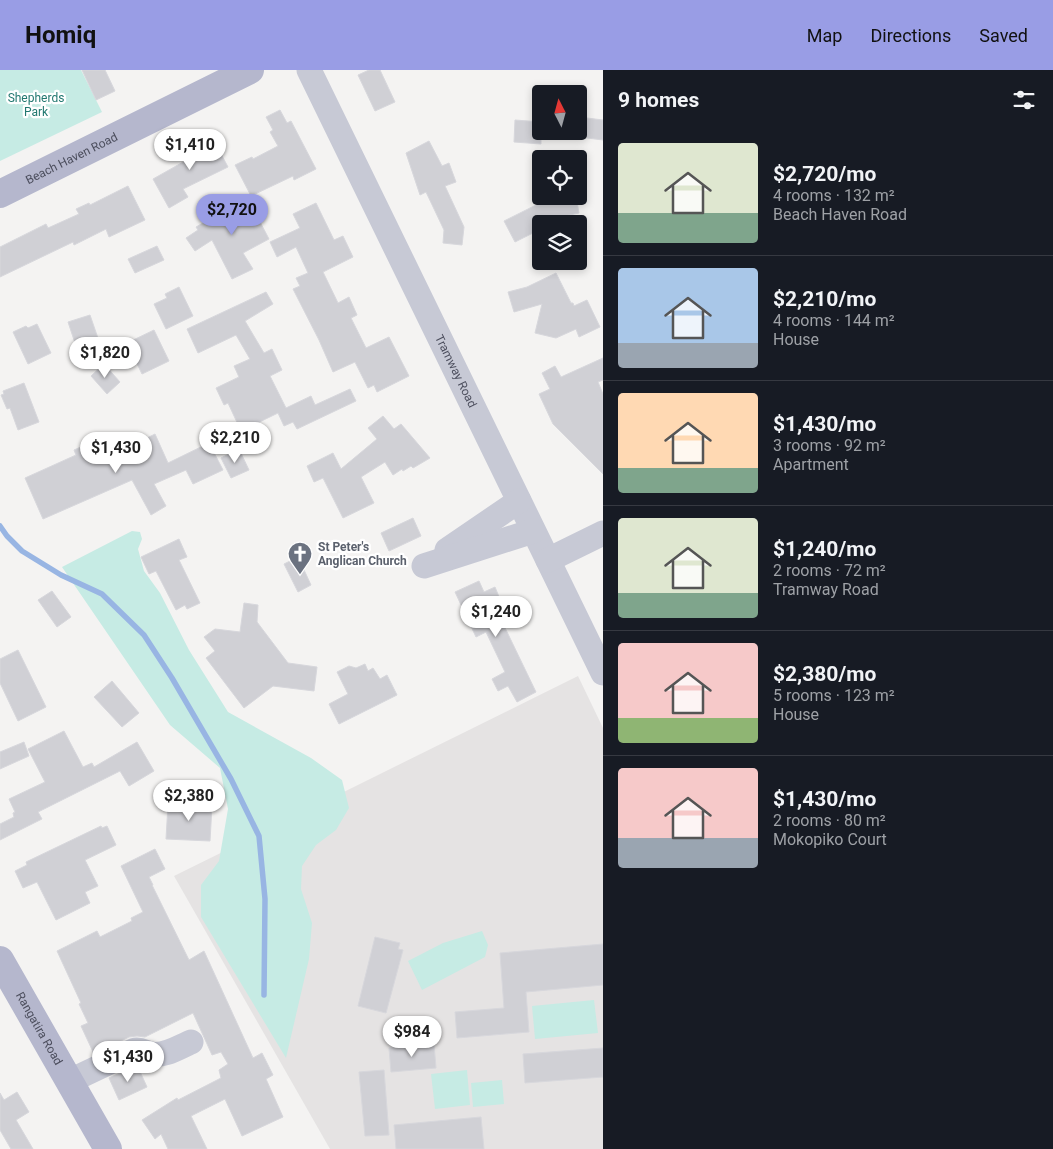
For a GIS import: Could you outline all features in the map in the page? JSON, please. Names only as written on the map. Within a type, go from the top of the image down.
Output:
[{"type":"main road","name":"Beach Haven Road","points":[[0,194],[250,70]]},
{"type":"main road","name":"Rangatira Road","points":[[0,960],[108,1149]]},
{"type":"street","name":"Tramway Road","points":[[309,70],[603,673]]},
{"type":"street","points":[[519,501],[424,566],[534,531]]},
{"type":"street","points":[[548,560],[603,533]]},
{"type":"street","points":[[70,1081],[135,1050],[140,1049],[151,1054],[160,1054],[191,1042]]},
{"type":"shaded area","points":[[578,676],[603,728],[603,1149],[330,1149],[174,876]]},
{"type":"green space","name":"Shepherds Park","points":[[0,70],[81,70],[102,112],[0,161]]},
{"type":"green space","points":[[132,531],[140,532],[142,539],[138,549],[144,571],[160,593],[189,650],[228,712],[311,758],[342,780],[349,808],[336,830],[316,845],[302,866],[301,889],[312,923],[309,959],[286,1058],[201,917],[201,885],[219,861],[228,809],[220,768],[170,725],[62,567]]},
{"type":"green space","points":[[482,931],[488,945],[485,957],[422,990],[408,961],[443,943]]},
{"type":"green space","points":[[594,1000],[598,1033],[535,1039],[532,1006]]},
{"type":"green space","points":[[467,1070],[470,1105],[435,1109],[431,1074]]},
{"type":"green space","points":[[502,1080],[504,1104],[473,1107],[471,1083]]},
{"type":"building","points":[[82,70],[105,70],[115,91],[96,100]]},
{"type":"building","points":[[369,70],[380,70],[395,102],[375,111],[358,75]]},
{"type":"building","points":[[280,110],[287,123],[291,121],[316,169],[294,180],[293,176],[251,196],[235,165],[252,157],[253,159],[278,146],[270,132],[273,130],[266,117]]},
{"type":"building","points":[[588,118],[603,120],[603,140],[588,138]]},
{"type":"building","points":[[515,120],[532,121],[532,140],[541,140],[541,144],[514,142]]},
{"type":"building","points":[[213,139],[228,167],[183,189],[188,197],[169,208],[153,179],[185,161],[179,150],[198,141],[200,146]]},
{"type":"building","points":[[429,141],[442,166],[449,163],[456,182],[445,186],[464,227],[462,245],[443,243],[444,230],[426,192],[420,195],[406,153]]},
{"type":"building","points":[[128,186],[145,220],[109,237],[106,229],[74,245],[73,242],[0,277],[0,247],[46,224],[48,228],[79,214],[76,209],[89,203],[90,205]]},
{"type":"building","points":[[247,197],[269,239],[243,253],[253,269],[232,279],[212,240],[195,251],[186,238],[198,230],[196,227],[229,208],[228,206]]},
{"type":"building","points":[[316,203],[334,240],[343,236],[353,257],[323,272],[338,303],[349,297],[357,315],[351,318],[366,348],[389,337],[409,376],[377,392],[374,385],[368,388],[355,362],[333,372],[293,289],[300,286],[296,278],[308,273],[296,247],[277,257],[270,242],[300,228],[293,214]]},
{"type":"building","points":[[536,205],[578,205],[579,213],[570,215],[532,215],[532,234],[515,242],[504,221]]},
{"type":"building","points":[[157,246],[164,260],[135,273],[128,259]]},
{"type":"building","points":[[556,273],[571,303],[574,306],[587,300],[600,327],[579,337],[576,329],[556,338],[535,333],[542,304],[514,312],[508,292],[527,287]]},
{"type":"building","points":[[179,287],[193,316],[166,329],[154,304],[167,298],[165,294]]},
{"type":"building","points":[[266,292],[273,304],[245,321],[264,353],[272,349],[282,370],[270,376],[286,408],[311,396],[315,405],[350,389],[356,401],[297,429],[293,422],[284,426],[278,413],[241,431],[228,403],[224,405],[216,388],[239,377],[234,366],[250,359],[236,335],[198,353],[187,329]]},
{"type":"building","points":[[90,315],[100,344],[78,352],[68,322]]},
{"type":"building","points":[[37,324],[51,353],[28,364],[13,332],[26,326],[28,328]]},
{"type":"building","points":[[154,330],[169,361],[142,374],[127,343]]},
{"type":"building","points":[[603,358],[603,380],[598,382],[603,394],[603,474],[553,424],[539,394],[550,389],[542,373],[555,366],[561,377]]},
{"type":"building","points":[[104,364],[120,382],[107,394],[91,376]]},
{"type":"building","points":[[24,383],[39,422],[18,430],[10,408],[7,409],[1,395],[4,394],[3,391]]},
{"type":"building","points":[[383,416],[394,429],[401,424],[430,458],[413,468],[411,466],[403,471],[402,469],[393,475],[385,462],[361,477],[374,503],[343,518],[323,478],[314,482],[307,466],[333,453],[341,469],[377,439],[368,428]]},
{"type":"building","points":[[155,434],[168,463],[209,443],[223,470],[193,484],[186,470],[154,484],[166,506],[151,515],[132,480],[43,519],[25,478],[76,455],[74,450],[99,439],[107,458]]},
{"type":"building","points":[[239,449],[249,470],[231,478],[221,458]]},
{"type":"building","points":[[413,518],[421,536],[389,551],[381,533]]},
{"type":"building","points":[[179,539],[187,557],[179,560],[200,603],[187,609],[185,605],[176,610],[156,571],[149,574],[141,557]]},
{"type":"building","name":"St Peter's Anglican Church","points":[[298,557],[311,585],[298,592],[284,564]]},
{"type":"building","points":[[479,581],[484,592],[495,587],[502,604],[495,607],[536,692],[517,702],[508,686],[498,691],[492,679],[505,672],[486,632],[476,637],[455,592]]},
{"type":"building","points":[[52,591],[71,617],[57,627],[38,600]]},
{"type":"building","points":[[244,603],[258,605],[257,622],[288,663],[317,667],[314,691],[273,686],[244,708],[206,658],[215,651],[204,637],[215,629],[240,632]]},
{"type":"building","points":[[18,650],[46,707],[18,721],[0,683],[0,659]]},
{"type":"building","points":[[365,664],[368,671],[373,668],[380,679],[387,675],[397,695],[339,724],[329,704],[348,694],[337,672],[349,666],[356,668]]},
{"type":"building","points":[[112,681],[139,713],[122,727],[94,697]]},
{"type":"building","points":[[64,731],[83,767],[92,763],[94,767],[137,742],[154,771],[129,786],[120,771],[38,812],[42,819],[0,840],[0,824],[14,817],[13,813],[15,812],[9,799],[45,782],[28,749]]},
{"type":"building","points":[[24,742],[29,756],[0,769],[0,752]]},
{"type":"building","points":[[168,804],[212,806],[210,841],[166,839]]},
{"type":"building","points":[[101,826],[102,828],[107,826],[116,845],[85,860],[98,886],[85,892],[90,903],[56,920],[37,882],[23,888],[15,871],[27,865],[26,862]]},
{"type":"building","points":[[155,849],[165,869],[149,877],[152,885],[189,960],[204,951],[253,1058],[262,1053],[273,1075],[266,1079],[283,1117],[242,1136],[225,1099],[191,1116],[207,1149],[168,1149],[161,1134],[155,1139],[142,1120],[177,1098],[178,1100],[221,1078],[219,1070],[228,1064],[221,1052],[212,1055],[193,1013],[145,1037],[129,1037],[94,1054],[81,1026],[88,1023],[79,1004],[81,1003],[57,951],[97,931],[100,937],[132,921],[131,918],[143,912],[121,866]]},
{"type":"building","points":[[375,937],[400,943],[398,949],[403,950],[386,1013],[358,1006]]},
{"type":"building","points":[[603,944],[603,985],[526,992],[529,1032],[457,1038],[455,1012],[504,1008],[500,953]]},
{"type":"building","points":[[434,1044],[436,1068],[391,1072],[389,1048]]},
{"type":"building","points":[[603,1048],[603,1077],[525,1083],[523,1054]]},
{"type":"building","points":[[137,1065],[147,1087],[119,1100],[109,1078]]},
{"type":"building","points":[[384,1070],[389,1135],[365,1136],[359,1072]]},
{"type":"building","points":[[17,1092],[29,1112],[16,1120],[33,1149],[11,1149],[0,1130],[0,1093],[4,1100]]},
{"type":"building","points":[[481,1117],[484,1149],[396,1149],[394,1125]]},
{"type":"waterway","points":[[0,526],[22,551],[61,575],[102,594],[144,635],[172,678],[231,779],[259,836],[265,899],[264,995]]},
{"type":"place","name":"St Peter's Anglican Church","points":[[300,575]]}]
